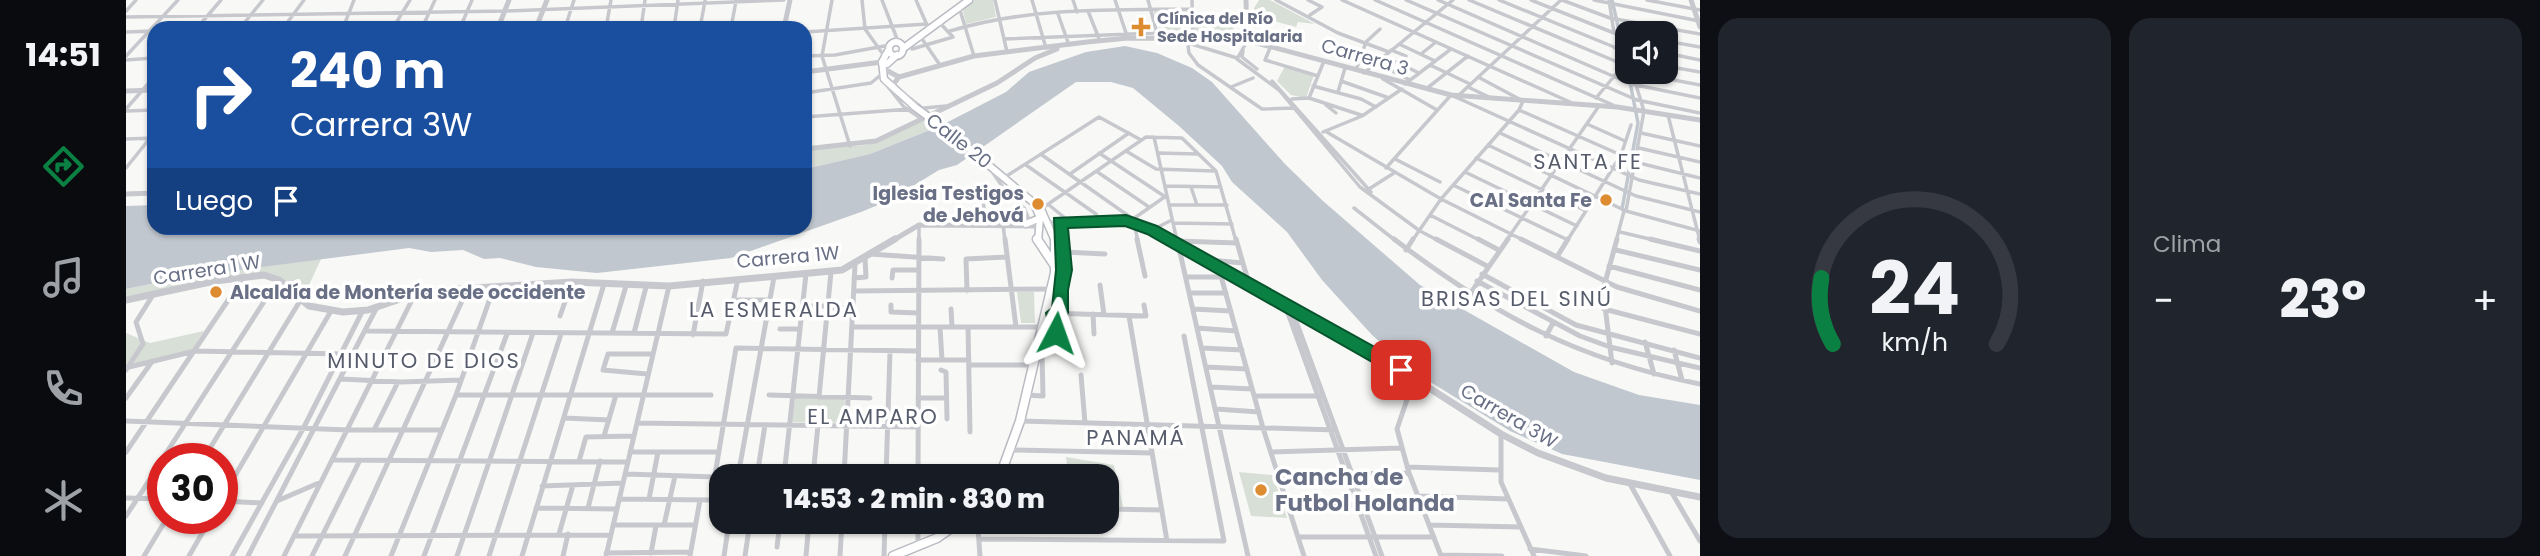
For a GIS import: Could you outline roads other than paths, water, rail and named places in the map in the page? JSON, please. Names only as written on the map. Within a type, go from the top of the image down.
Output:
[{"type":"main road","points":[[884,72],[888,60],[904,52],[904,46],[927,25],[963,0]]},
{"type":"main road","points":[[886,54],[920,36],[969,0]]},
{"type":"main road","points":[[886,54],[897,55]]},
{"type":"main road","points":[[886,54],[884,72],[889,88],[900,96]]},
{"type":"main road","points":[[884,72],[900,96]]},
{"type":"main road","name":"Calle 20","points":[[900,96],[914,110],[1045,207],[1055,238],[1055,266],[1051,289],[1053,313],[1042,327],[1020,421],[1004,464]]},
{"type":"main road","name":"Calle 20","points":[[1018,187],[1032,202],[1040,218]]},
{"type":"main road","points":[[1026,224],[1040,218]]},
{"type":"main road","points":[[1040,218],[1036,230],[1038,243],[1055,266]]},
{"type":"main road","points":[[1026,224],[1055,238],[1047,248],[1038,243]]},
{"type":"main road","points":[[893,556],[914,552],[942,534]]},
{"type":"street","points":[[126,10],[136,0]]},
{"type":"street","points":[[159,21],[178,0]]},
{"type":"street","points":[[203,21],[221,0]]},
{"type":"street","points":[[246,21],[263,0]]},
{"type":"street","points":[[289,21],[304,0]]},
{"type":"street","points":[[345,21],[354,0]]},
{"type":"street","points":[[397,21],[410,0]]},
{"type":"street","points":[[425,21],[435,0]]},
{"type":"street","points":[[463,21],[472,0]]},
{"type":"street","points":[[501,21],[509,0]]},
{"type":"street","points":[[539,21],[547,0]]},
{"type":"street","points":[[567,21],[574,0]]},
{"type":"street","points":[[607,21],[611,0]]},
{"type":"street","points":[[126,17],[252,13],[402,13],[571,8],[644,2],[785,0]]},
{"type":"street","points":[[785,21],[790,0]]},
{"type":"street","points":[[832,0],[824,31],[822,56],[850,146]]},
{"type":"street","points":[[862,0],[865,29],[886,54]]},
{"type":"street","points":[[882,0],[904,46],[925,46],[952,38],[950,31],[939,22]]},
{"type":"street","points":[[812,32],[927,25],[916,0]]},
{"type":"street","points":[[995,0],[1007,52]]},
{"type":"street","points":[[1031,0],[1043,36],[1044,50]]},
{"type":"street","points":[[1073,0],[1077,12]]},
{"type":"street","points":[[1004,39],[1097,33],[1127,36],[1115,0]]},
{"type":"street","points":[[1148,0],[1158,35]]},
{"type":"street","points":[[1192,0],[1193,38]]},
{"type":"street","points":[[1276,0],[1310,15],[1328,28],[1406,57]]},
{"type":"street","points":[[1308,0],[1322,6],[1310,15]]},
{"type":"street","points":[[1345,0],[1574,104]]},
{"type":"street","points":[[1374,0],[1617,107]]},
{"type":"street","points":[[1406,0],[1636,99],[1700,113]]},
{"type":"street","points":[[1438,0],[1615,75],[1596,98]]},
{"type":"street","points":[[1363,73],[1452,0]]},
{"type":"street","points":[[1469,0],[1615,61]]},
{"type":"street","points":[[1499,0],[1614,47]]},
{"type":"street","points":[[1531,0],[1615,32]]},
{"type":"street","points":[[1458,96],[1561,0],[1614,19],[1700,34]]},
{"type":"street","points":[[1594,0],[1611,6],[1699,23]]},
{"type":"street","points":[[1609,0],[1614,19]]},
{"type":"street","points":[[1647,0],[1700,10]]},
{"type":"street","points":[[1690,0],[1699,23]]},
{"type":"street","points":[[701,21],[705,1]]},
{"type":"street","points":[[732,21],[736,1]]},
{"type":"street","points":[[1248,1],[1246,42],[1242,57],[1292,99],[1368,191],[1420,231],[1487,266]]},
{"type":"street","points":[[642,21],[644,2]]},
{"type":"street","points":[[675,21],[678,2]]},
{"type":"street","points":[[959,7],[974,56]]},
{"type":"street","points":[[950,31],[999,18],[1088,11],[1192,9]]},
{"type":"street","points":[[1088,11],[1100,41]]},
{"type":"street","points":[[1058,14],[1068,45]]},
{"type":"street","points":[[1356,71],[1366,42],[1380,29]]},
{"type":"street","points":[[126,32],[147,31]]},
{"type":"street","name":"Carrera 3","points":[[1044,50],[1127,36],[1158,35],[1246,42],[1324,61],[1403,87],[1458,96],[1617,107],[1700,120]]},
{"type":"street","points":[[126,58],[147,36]]},
{"type":"street","points":[[920,36],[940,65]]},
{"type":"street","points":[[1173,38],[1188,45],[1237,58],[1272,84],[1321,133],[1441,199],[1628,292],[1700,311]]},
{"type":"street","points":[[1237,58],[1246,42]]},
{"type":"street","points":[[1421,54],[1436,42]]},
{"type":"street","points":[[1678,43],[1700,47]]},
{"type":"street","points":[[1399,44],[1435,61]]},
{"type":"street","points":[[1188,45],[1189,53],[1198,65],[1268,111],[1295,108]]},
{"type":"street","points":[[880,47],[886,54]]},
{"type":"street","points":[[812,57],[880,47]]},
{"type":"street","points":[[1271,47],[1265,60],[1318,76]]},
{"type":"street","points":[[1321,133],[1362,116],[1390,98],[1451,49]]},
{"type":"street","points":[[927,111],[892,84],[899,77],[974,56],[1044,50]]},
{"type":"street","points":[[884,72],[881,82],[887,90],[922,114],[950,105],[997,83],[1044,50]]},
{"type":"street","points":[[812,72],[825,71],[886,54]]},
{"type":"street","points":[[1678,55],[1700,60]]},
{"type":"street","points":[[1384,56],[1419,73]]},
{"type":"street","points":[[1425,90],[1468,56]]},
{"type":"street","points":[[126,58],[147,58]]},
{"type":"street","points":[[1309,98],[1324,61]]},
{"type":"street","points":[[1376,63],[1410,80]]},
{"type":"street","points":[[1430,65],[1493,99]]},
{"type":"street","points":[[1678,67],[1700,72]]},
{"type":"street","points":[[1338,92],[1345,68]]},
{"type":"street","points":[[884,72],[899,77]]},
{"type":"street","points":[[812,92],[871,83],[884,72]]},
{"type":"street","points":[[1406,250],[1441,199],[1509,122],[1523,101],[1478,77]]},
{"type":"street","points":[[1231,87],[1253,78]]},
{"type":"street","points":[[1342,81],[1390,98]]},
{"type":"street","points":[[1678,81],[1700,85]]},
{"type":"street","points":[[1612,364],[1604,309],[1604,280],[1620,232],[1639,148],[1642,111],[1631,84]]},
{"type":"street","points":[[1635,84],[1700,99]]},
{"type":"street","points":[[126,110],[147,85]]},
{"type":"street","points":[[1314,86],[1376,107]]},
{"type":"street","points":[[1403,87],[1437,110]]},
{"type":"street","points":[[126,91],[147,90]]},
{"type":"street","points":[[1386,168],[1451,95],[1633,177],[1700,194]]},
{"type":"street","points":[[1292,99],[1309,98],[1362,116]]},
{"type":"street","points":[[1324,103],[1336,113]]},
{"type":"street","points":[[812,149],[876,141],[922,119],[927,111],[950,105]]},
{"type":"street","points":[[1469,294],[1497,249],[1542,190],[1599,106]]},
{"type":"street","points":[[126,110],[147,110]]},
{"type":"street","points":[[812,116],[914,110]]},
{"type":"street","points":[[914,110],[922,119]]},
{"type":"street","points":[[1519,110],[1635,161],[1700,178]]},
{"type":"street","points":[[1668,115],[1700,243]]},
{"type":"street","points":[[1026,224],[1028,217],[1024,208],[1007,192],[999,175],[1026,165],[1101,117],[1141,140]]},
{"type":"street","points":[[1587,124],[1625,141]]},
{"type":"street","points":[[1557,257],[1613,167],[1623,156],[1631,125]]},
{"type":"street","points":[[1070,174],[1129,133]]},
{"type":"street","points":[[1499,133],[1630,193],[1700,212]]},
{"type":"street","points":[[1641,133],[1700,146]]},
{"type":"street","points":[[1154,136],[1248,556]]},
{"type":"street","points":[[1070,222],[1045,207],[1141,140],[1154,136],[1182,138],[1216,171],[1249,284]]},
{"type":"street","points":[[126,139],[147,137]]},
{"type":"street","points":[[126,168],[147,144]]},
{"type":"street","points":[[1488,145],[1624,210],[1698,230]]},
{"type":"street","points":[[1639,148],[1700,162]]},
{"type":"street","points":[[1126,151],[1161,170],[1216,171]]},
{"type":"street","points":[[1099,153],[1166,196]]},
{"type":"street","points":[[1159,153],[1198,154]]},
{"type":"street","points":[[1042,155],[1133,221],[1145,276]]},
{"type":"street","points":[[1476,158],[1586,211]]},
{"type":"street","points":[[1395,159],[1440,182]]},
{"type":"street","points":[[1026,165],[1096,214],[1100,220]]},
{"type":"street","points":[[1096,171],[1149,207]]},
{"type":"street","points":[[1465,172],[1577,226]]},
{"type":"street","points":[[1368,191],[1394,173]]},
{"type":"street","points":[[1454,185],[1567,240]]},
{"type":"street","points":[[1166,186],[1221,187]]},
{"type":"street","points":[[986,224],[982,193],[1007,192],[1018,187]]},
{"type":"street","points":[[1191,187],[1197,205]]},
{"type":"street","points":[[128,194],[147,193]]},
{"type":"street","points":[[1133,221],[1166,196]]},
{"type":"street","points":[[1170,205],[1227,205]]},
{"type":"street","points":[[1354,208],[1406,250],[1469,294],[1546,336],[1612,364],[1700,384]]},
{"type":"street","points":[[1430,215],[1497,249]]},
{"type":"street","name":"Carrera 3W","points":[[1050,223],[1133,221],[1415,379],[1501,434],[1571,467],[1630,484],[1700,497]]},
{"type":"street","points":[[1152,230],[1172,221],[1232,224]]},
{"type":"street","points":[[1056,333],[1053,313],[1064,252],[1059,222]]},
{"type":"street","points":[[1003,224],[1016,327]]},
{"type":"street","name":"Carrera 1W","points":[[572,282],[646,287],[831,272],[855,265],[905,230],[919,225],[1026,224]]},
{"type":"street","points":[[918,464],[919,225]]},
{"type":"street","points":[[1620,232],[1700,251]]},
{"type":"street","points":[[1178,244],[1237,243]]},
{"type":"street","points":[[1615,250],[1700,270]]},
{"type":"street","points":[[1064,252],[1105,254]]},
{"type":"street","points":[[854,278],[866,277],[868,256],[943,258]]},
{"type":"street","points":[[967,291],[966,259],[1007,257]]},
{"type":"street","points":[[1206,260],[1243,262]]},
{"type":"street","points":[[845,464],[855,265]]},
{"type":"street","points":[[1609,266],[1700,290]]},
{"type":"street","points":[[1219,268],[1263,428],[1304,556]]},
{"type":"street","points":[[892,278],[893,270],[918,270]]},
{"type":"street","points":[[819,397],[831,272]]},
{"type":"street","points":[[785,464],[806,273]]},
{"type":"street","points":[[1482,274],[1570,322],[1700,358]]},
{"type":"street","name":"Carrera 1 W","points":[[126,300],[264,275],[279,280],[300,301],[331,311],[363,310],[415,294],[572,282]]},
{"type":"street","points":[[740,464],[774,275]]},
{"type":"street","points":[[126,452],[244,277]]},
{"type":"street","points":[[1186,277],[1221,277]]},
{"type":"street","points":[[367,331],[726,334],[738,278]]},
{"type":"street","points":[[173,443],[279,280]]},
{"type":"street","points":[[693,335],[704,281]]},
{"type":"street","points":[[1477,281],[1553,323],[1610,347],[1700,368]]},
{"type":"street","points":[[560,316],[572,282]]},
{"type":"street","points":[[522,556],[604,283]]},
{"type":"street","points":[[1100,285],[1104,315]]},
{"type":"street","points":[[612,333],[625,286]]},
{"type":"street","points":[[668,286],[606,554],[690,554],[700,500]]},
{"type":"street","points":[[391,556],[456,395],[494,287]]},
{"type":"street","points":[[634,332],[646,287]]},
{"type":"street","points":[[345,556],[468,288]]},
{"type":"street","points":[[853,292],[1051,289]]},
{"type":"street","points":[[1189,293],[1226,293]]},
{"type":"street","points":[[127,369],[143,344],[136,323],[153,294]]},
{"type":"street","points":[[285,556],[415,294]]},
{"type":"street","points":[[734,300],[770,300]]},
{"type":"street","points":[[213,443],[300,301]]},
{"type":"street","points":[[1053,313],[1146,316],[1144,304]]},
{"type":"street","points":[[891,305],[891,312],[918,313]]},
{"type":"street","points":[[1288,306],[1372,537],[1376,556]]},
{"type":"street","points":[[248,556],[367,331],[377,307]]},
{"type":"street","points":[[783,309],[853,309]]},
{"type":"street","points":[[951,309],[952,327]]},
{"type":"street","points":[[1193,309],[1231,311]]},
{"type":"street","points":[[1604,309],[1700,334]]},
{"type":"street","points":[[232,556],[343,354],[363,310]]},
{"type":"street","points":[[238,472],[331,311]]},
{"type":"street","points":[[1093,314],[1094,334]]},
{"type":"street","points":[[1129,316],[1167,541]]},
{"type":"street","points":[[1546,336],[1553,323]]},
{"type":"street","points":[[852,327],[1042,327]]},
{"type":"street","points":[[940,327],[942,360]]},
{"type":"street","points":[[968,327],[970,432]]},
{"type":"street","points":[[1197,328],[1236,331]]},
{"type":"street","points":[[780,329],[800,329]]},
{"type":"street","points":[[489,556],[561,333]]},
{"type":"street","points":[[424,556],[507,334]]},
{"type":"street","points":[[457,556],[533,334]]},
{"type":"street","points":[[979,539],[1224,541],[1184,336]]},
{"type":"street","points":[[1645,342],[1654,374]]},
{"type":"street","points":[[719,464],[736,348],[850,352],[918,351]]},
{"type":"street","points":[[1202,348],[1242,350]]},
{"type":"street","points":[[1674,350],[1683,380]]},
{"type":"street","points":[[127,369],[195,351],[343,354]]},
{"type":"street","points":[[887,464],[890,352]]},
{"type":"street","points":[[1026,395],[1043,396],[1042,353]]},
{"type":"street","points":[[647,373],[605,372],[606,356],[652,354]]},
{"type":"street","points":[[918,360],[1032,369],[1043,374]]},
{"type":"street","points":[[126,398],[152,362]]},
{"type":"street","points":[[1206,367],[1247,369]]},
{"type":"street","points":[[941,370],[946,372],[947,419]]},
{"type":"street","points":[[1081,375],[1085,423]]},
{"type":"street","points":[[341,379],[398,382],[460,380]]},
{"type":"street","points":[[1415,379],[1397,429],[1408,470],[1441,555],[1502,556]]},
{"type":"street","points":[[374,430],[398,382]]},
{"type":"street","points":[[1211,387],[1252,389]]},
{"type":"street","points":[[456,395],[541,393],[711,396]]},
{"type":"street","points":[[604,436],[616,395]]},
{"type":"street","points":[[769,395],[870,398]]},
{"type":"street","points":[[1254,396],[1321,396]]},
{"type":"street","points":[[918,398],[946,398]]},
{"type":"street","points":[[1216,410],[1259,412]]},
{"type":"street","points":[[564,418],[609,420]]},
{"type":"street","points":[[126,421],[348,430],[442,430]]},
{"type":"street","points":[[1020,421],[1333,430]]},
{"type":"street","points":[[637,423],[918,427]]},
{"type":"street","points":[[759,464],[765,425]]},
{"type":"street","points":[[814,464],[818,425]]},
{"type":"street","points":[[1501,434],[1499,470],[1508,499],[1534,556]]},
{"type":"street","points":[[579,461],[585,438],[633,436]]},
{"type":"street","points":[[1271,452],[1401,448]]},
{"type":"street","points":[[1010,450],[1153,453]]},
{"type":"street","points":[[630,452],[719,452]]},
{"type":"street","points":[[649,499],[658,452]]},
{"type":"street","points":[[334,460],[627,462]]},
{"type":"street","points":[[312,556],[360,460]]},
{"type":"street","points":[[588,508],[600,461]]},
{"type":"street","points":[[1279,475],[1499,470]]},
{"type":"street","points":[[626,474],[709,478]]},
{"type":"street","points":[[664,525],[675,476]]},
{"type":"street","points":[[278,501],[321,481]]},
{"type":"street","points":[[126,516],[147,483]]},
{"type":"street","points":[[542,486],[623,484]]},
{"type":"street","points":[[1630,484],[1670,556]]},
{"type":"street","points":[[559,534],[573,485]]},
{"type":"street","points":[[1672,493],[1700,541]]},
{"type":"street","points":[[1419,496],[1508,499]]},
{"type":"street","points":[[126,498],[147,498]]},
{"type":"street","points":[[619,499],[709,500]]},
{"type":"street","points":[[238,501],[262,503]]},
{"type":"street","points":[[1289,507],[1422,503]]},
{"type":"street","points":[[536,508],[616,509]]},
{"type":"street","points":[[1119,509],[1162,510]]},
{"type":"street","points":[[1429,524],[1520,527]]},
{"type":"street","points":[[613,525],[695,525]]},
{"type":"street","points":[[651,553],[656,526]]},
{"type":"street","points":[[144,556],[157,534]]},
{"type":"street","points":[[189,556],[202,534]]},
{"type":"street","points":[[294,537],[322,534],[463,538],[611,535]]},
{"type":"street","points":[[563,556],[568,534]]},
{"type":"street","points":[[724,556],[727,534]]},
{"type":"street","points":[[745,556],[748,534]]},
{"type":"street","points":[[777,547],[779,534]]},
{"type":"street","points":[[806,556],[808,534]]},
{"type":"street","points":[[840,556],[841,534]]},
{"type":"street","points":[[884,556],[885,534]]},
{"type":"street","points":[[914,552],[916,534]]},
{"type":"street","points":[[979,534],[981,556]]},
{"type":"street","points":[[1298,537],[1434,537]]},
{"type":"street","points":[[1372,537],[1382,556]]},
{"type":"street","points":[[1530,548],[1586,556]]},
{"type":"waterway","points":[[1612,0],[1617,21]]},
{"type":"waterway","points":[[1622,209],[1638,123],[1630,84]]},
{"type":"place","name":"Clínica del Río Sede Hospitalaria","points":[[1141,27]]},
{"type":"place","name":"CAI Santa Fe","points":[[1606,200]]},
{"type":"place","name":"Iglesia Testigos de Jehová","points":[[1038,204]]},
{"type":"place","name":"Alcaldía de Montería sede occidente","points":[[216,292]]},
{"type":"place","name":"Cancha de Futbol Holanda","points":[[1261,490]]},
{"type":"district","name":"SANTA FE","points":[[1588,161]]},
{"type":"district","name":"BRISAS DEL SINÚ","points":[[1517,298]]},
{"type":"district","name":"LA ESMERALDA","points":[[774,309]]},
{"type":"district","name":"MINUTO DE DIOS","points":[[424,360]]},
{"type":"district","name":"EL AMPARO","points":[[873,416]]},
{"type":"district","name":"PANAMÁ","points":[[1136,437]]}]
